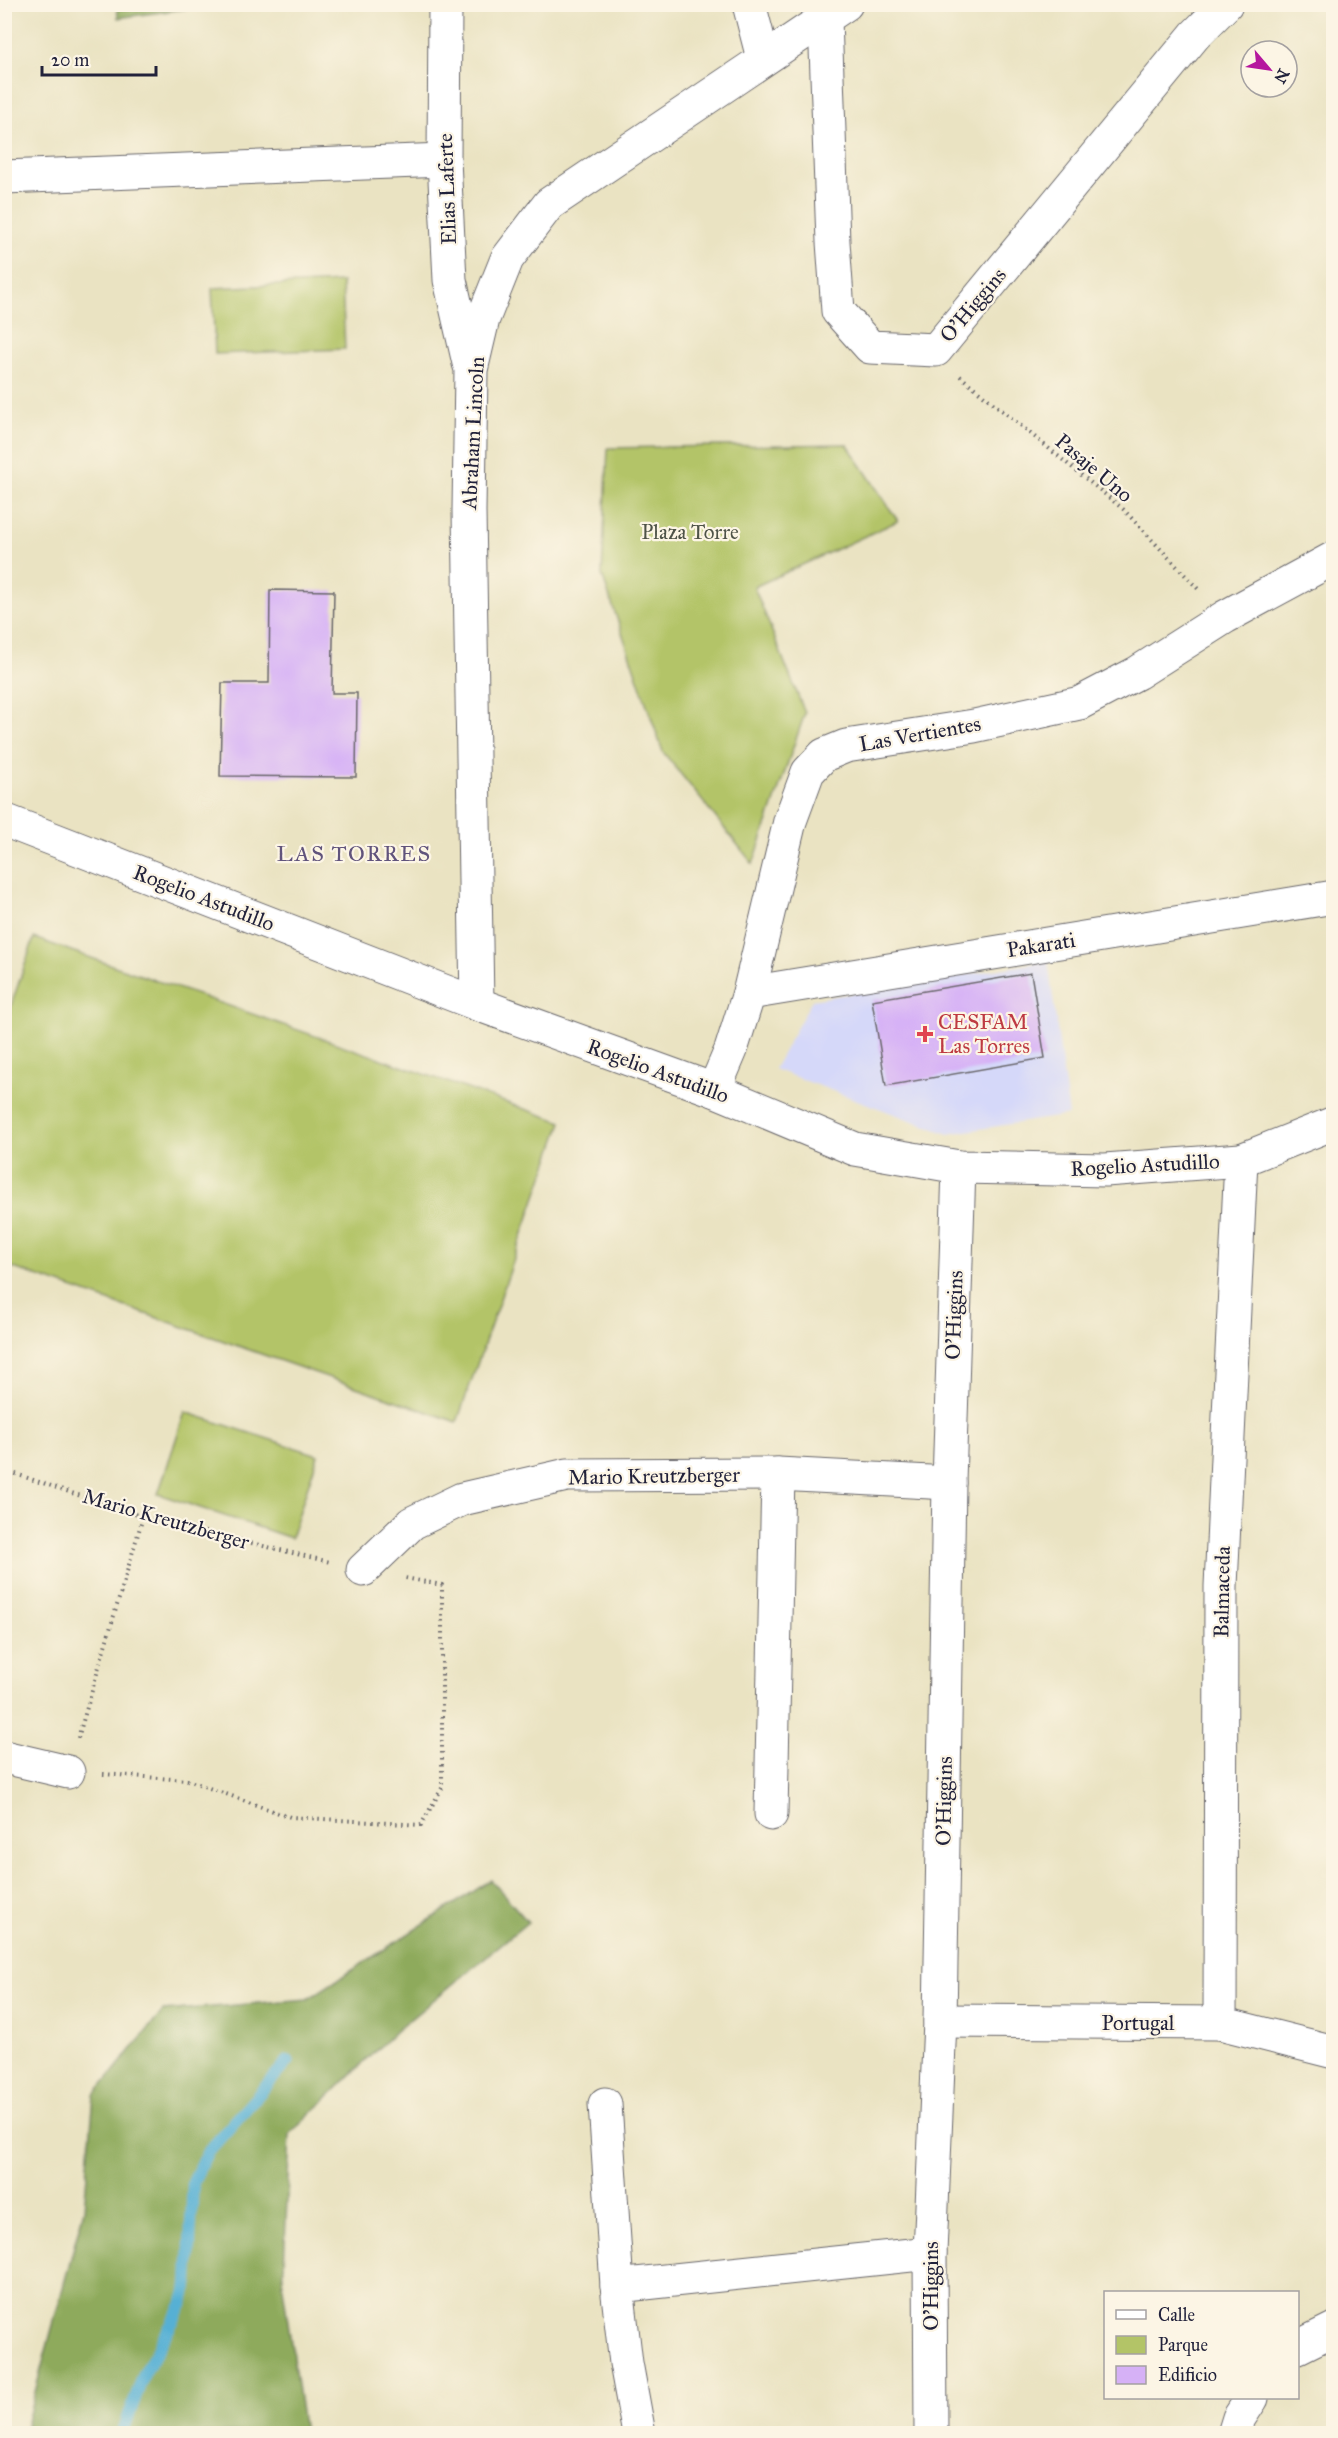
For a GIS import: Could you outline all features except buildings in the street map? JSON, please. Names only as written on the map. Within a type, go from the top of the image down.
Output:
[{"type":"street","name":"Elias Laferte","points":[[445,4],[444,160],[450,280],[471,370]]},
{"type":"street","points":[[749,4],[764,58]]},
{"type":"street","name":"O'Higgins","points":[[835,12],[833,242],[838,311],[870,346],[936,350],[1195,35],[1226,4]]},
{"type":"street","name":"Abraham Lincoln","points":[[477,1004],[468,511],[471,370],[483,319],[507,259],[549,204],[835,12]]},
{"type":"street","points":[[4,177],[444,160]]},
{"type":"street","name":"Las Vertientes","points":[[714,1090],[731,1050],[749,993],[790,821],[808,772],[824,755],[846,746],[974,726],[1080,703],[1137,674],[1225,617],[1334,558]]},
{"type":"street","name":"Rogelio Astudillo","points":[[4,820],[477,1004],[714,1090],[855,1149],[959,1167],[1105,1170],[1242,1160],[1334,1123]]},
{"type":"street","name":"Pakarati","points":[[749,993],[1334,897]]},
{"type":"street","name":"Balmaceda","points":[[1220,2023],[1221,1586],[1242,1160]]},
{"type":"street","name":"O'Higgins","points":[[931,2433],[930,2253],[940,2021],[949,1483],[959,1167]]},
{"type":"street","points":[[771,1814],[778,1474]]},
{"type":"street","name":"Mario Kreutzberger","points":[[363,1570],[412,1523],[462,1499],[567,1476],[778,1474],[949,1483]]},
{"type":"street","points":[[4,1757],[68,1772]]},
{"type":"street","name":"Portugal","points":[[940,2021],[1220,2023],[1334,2052]]},
{"type":"street","points":[[605,2104],[618,2286],[626,2363],[639,2433]]},
{"type":"street","points":[[618,2286],[930,2253]]},
{"type":"street","points":[[1299,2346],[1334,2329]]},
{"type":"street","points":[[1234,2433],[1239,2418],[1251,2399]]},
{"type":"path","name":"Pasaje Uno","points":[[936,350],[964,381],[1123,509],[1225,617]]},
{"type":"path","name":"Mario Kreutzberger","points":[[4,1470],[142,1517],[363,1570]]},
{"type":"path","points":[[142,1517],[68,1772],[187,1780],[290,1817],[421,1825],[442,1788],[442,1585]]},
{"type":"shaded area","name":"CESFAM Las Torres","points":[[1048,961],[1069,1115],[948,1134],[774,1069],[812,1000]]},
{"type":"green space","points":[[117,4],[215,5],[118,18]]},
{"type":"green space","points":[[342,282],[345,349],[215,354],[212,288]]},
{"type":"green space","name":"Plaza Torre","points":[[847,444],[898,521],[754,587],[805,713],[753,864],[663,752],[602,575],[608,448]]},
{"type":"green space","points":[[34,938],[562,1122],[457,1422],[5,1265],[5,1023]]},
{"type":"green space","points":[[185,1412],[318,1455],[291,1538],[158,1494]]},
{"type":"green space","points":[[491,1880],[528,1922],[396,2031],[290,2134],[283,2287],[304,2433],[24,2433],[84,2209],[94,2095],[163,2011],[308,1999]]},
{"type":"waterway","points":[[122,2434],[144,2374],[182,2305],[188,2284],[193,2182],[207,2153],[288,2061]]},
{"type":"place","name":"CESFAM Las Torres","points":[[925,1034]]},
{"type":"district","name":"LAS TORRES","points":[[354,853]]}]
